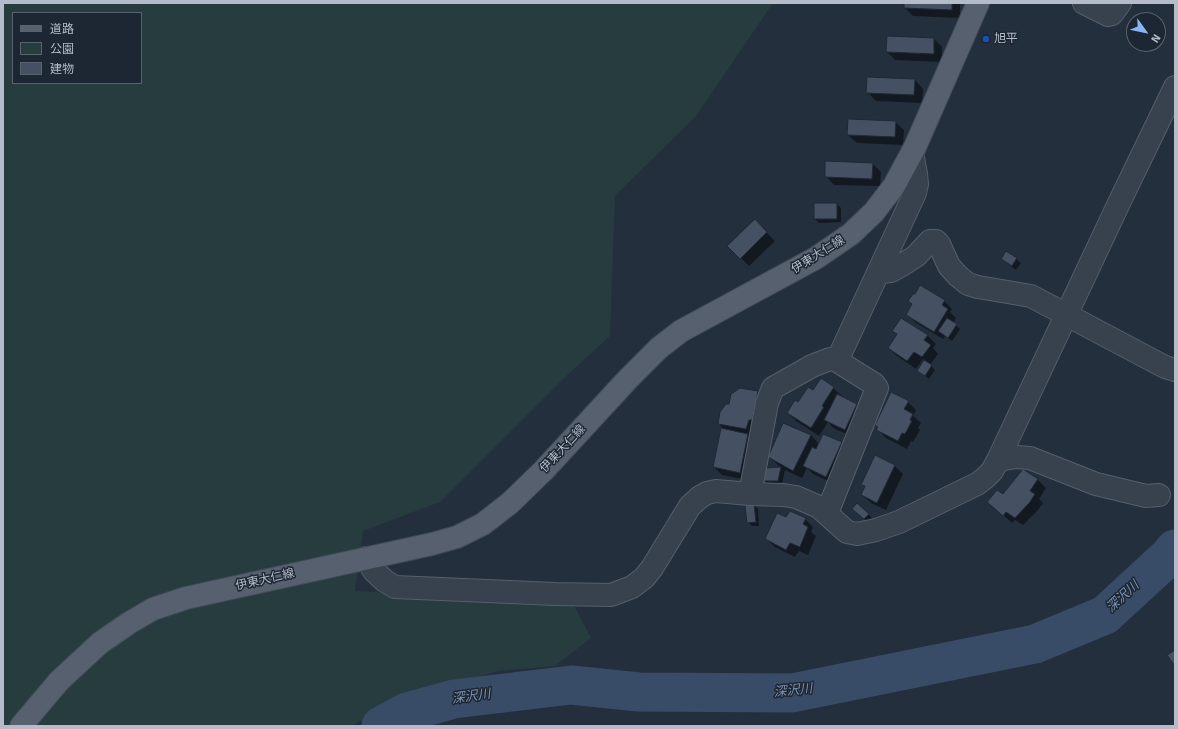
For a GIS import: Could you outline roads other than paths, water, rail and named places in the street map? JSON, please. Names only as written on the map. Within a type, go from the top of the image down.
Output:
[{"type":"main road","name":"伊東大仁線","points":[[21,726],[59,681],[100,643],[153,609],[186,598],[432,544],[457,537],[483,524],[510,503],[544,470],[628,379],[659,348],[681,331],[816,258],[851,234],[878,207],[894,186],[912,153],[978,3]]},
{"type":"street","points":[[1084,3],[1108,15],[1112,14],[1120,3]]},
{"type":"street","points":[[366,558],[374,571],[385,581],[395,587],[491,592],[611,595],[632,587],[644,578],[652,568],[690,506],[707,493],[716,491],[796,497],[819,507],[847,532],[857,534],[876,530],[899,522],[977,484],[992,471],[998,460],[1175,87]]},
{"type":"street","points":[[837,361],[915,193],[917,184],[912,153]]},
{"type":"street","points":[[879,272],[891,271],[916,256],[930,240],[936,241],[939,244],[949,266],[968,284],[1031,296],[1165,367],[1175,370]]},
{"type":"street","points":[[750,494],[767,403],[773,388],[812,366],[830,358],[874,384],[877,388],[826,513]]},
{"type":"street","points":[[998,460],[1016,457],[1030,458],[1096,484],[1146,496],[1159,495]]},
{"type":"waterway","name":"深沢川","points":[[381,726],[407,712],[454,699],[571,685],[639,692],[792,693],[1035,644],[1105,615],[1175,549]]},
{"type":"place","name":"旭平","points":[[986,39]]}]
